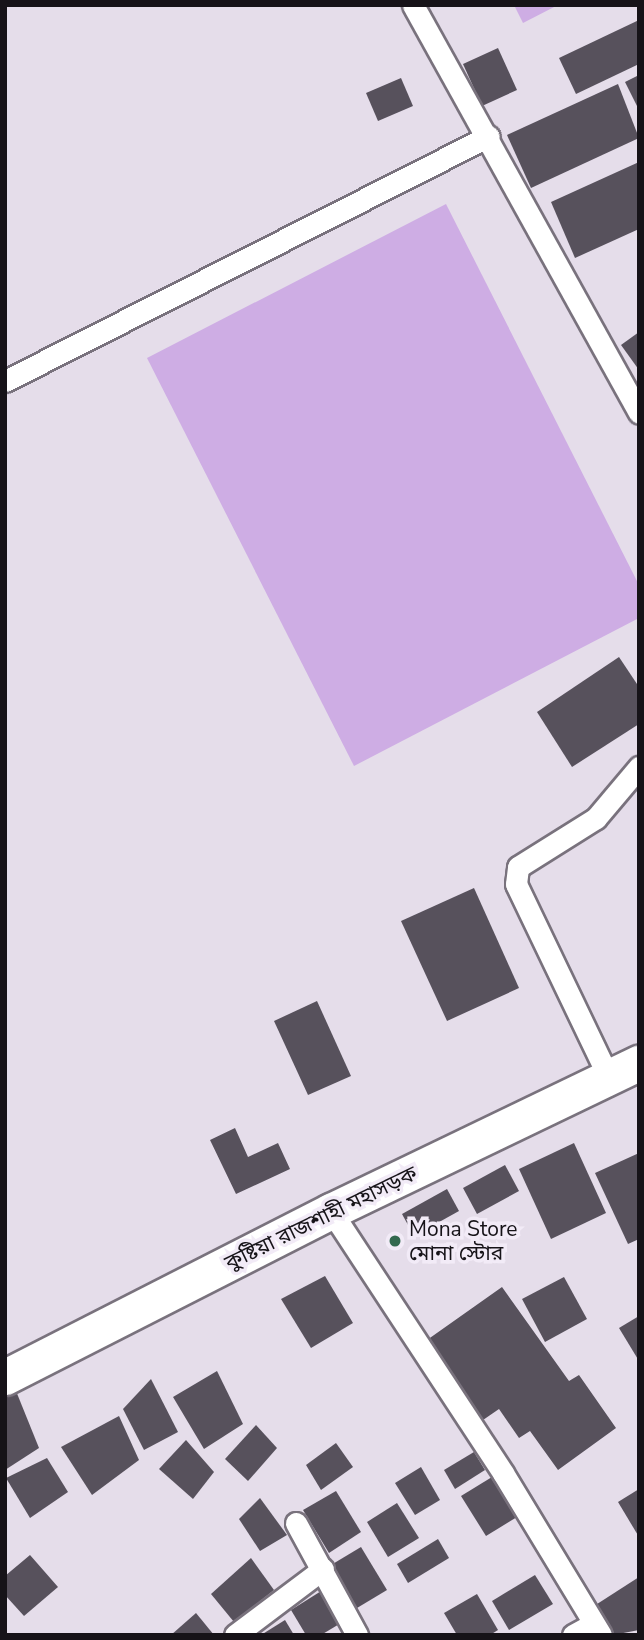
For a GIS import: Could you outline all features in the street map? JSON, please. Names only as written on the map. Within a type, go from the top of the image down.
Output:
[{"type":"highway","name":"কুষ্টিয়া রাজশাহী মহাসড়ক","points":[[6,1377],[331,1211],[624,1070]]},
{"type":"street","points":[[413,5],[489,136],[639,413]]},
{"type":"street","points":[[5,381],[489,136]]},
{"type":"street","points":[[624,1070],[516,884],[518,867],[596,818],[639,766]]},
{"type":"street","points":[[331,1211],[503,1473],[597,1629],[573,1635]]},
{"type":"street","points":[[296,1523],[358,1635]]},
{"type":"street","points":[[235,1635],[323,1569]]},
{"type":"shaded area","points":[[514,5],[558,5],[523,23]]},
{"type":"shaded area","points":[[446,204],[639,585],[639,618],[354,766],[147,358]]},
{"type":"building","points":[[639,20],[639,64],[576,94],[559,58]]},
{"type":"building","points":[[498,48],[517,90],[482,106],[463,64]]},
{"type":"building","points":[[639,75],[639,110],[625,82]]},
{"type":"building","points":[[401,78],[413,106],[378,121],[366,93]]},
{"type":"building","points":[[618,84],[639,138],[531,188],[507,135]]},
{"type":"building","points":[[639,162],[639,229],[575,258],[551,202]]},
{"type":"building","points":[[639,332],[639,370],[621,345]]},
{"type":"building","points":[[619,657],[639,687],[639,724],[572,767],[537,712]]},
{"type":"building","points":[[474,888],[519,988],[447,1021],[401,921]]},
{"type":"building","points":[[317,1001],[351,1076],[308,1095],[274,1021]]},
{"type":"building","points":[[235,1128],[248,1157],[278,1143],[290,1169],[236,1194],[210,1140]]},
{"type":"building","points":[[574,1143],[606,1213],[551,1239],[519,1169]]},
{"type":"building","points":[[639,1153],[639,1239],[628,1244],[595,1173]]},
{"type":"building","points":[[505,1165],[519,1191],[477,1214],[463,1188]]},
{"type":"building","points":[[447,1189],[459,1211],[414,1236],[402,1214]]},
{"type":"building","points":[[325,1276],[353,1323],[311,1348],[281,1299]]},
{"type":"building","points":[[564,1277],[587,1319],[545,1342],[522,1299]]},
{"type":"building","points":[[502,1287],[569,1381],[579,1375],[616,1428],[558,1470],[530,1431],[519,1438],[499,1409],[483,1420],[427,1340]]},
{"type":"building","points":[[639,1316],[639,1361],[619,1328]]},
{"type":"building","points":[[217,1371],[243,1424],[204,1449],[173,1397]]},
{"type":"building","points":[[151,1379],[178,1432],[144,1450],[123,1409]]},
{"type":"building","points":[[16,1391],[39,1448],[5,1470],[5,1398]]},
{"type":"building","points":[[119,1416],[139,1460],[92,1495],[61,1447]]},
{"type":"building","points":[[256,1425],[277,1448],[248,1481],[225,1459]]},
{"type":"building","points":[[186,1440],[214,1472],[193,1499],[159,1469]]},
{"type":"building","points":[[336,1443],[353,1467],[321,1490],[306,1465]]},
{"type":"building","points":[[474,1452],[485,1470],[455,1489],[444,1470]]},
{"type":"building","points":[[47,1458],[68,1492],[30,1518],[6,1478]]},
{"type":"building","points":[[421,1467],[440,1500],[415,1515],[395,1483]]},
{"type":"building","points":[[492,1477],[517,1517],[486,1536],[461,1496]]},
{"type":"building","points":[[639,1489],[639,1537],[618,1502]]},
{"type":"building","points":[[336,1491],[361,1532],[329,1553],[303,1510]]},
{"type":"building","points":[[260,1498],[287,1535],[260,1551],[239,1519]]},
{"type":"building","points":[[397,1503],[419,1538],[388,1557],[367,1522]]},
{"type":"building","points":[[438,1539],[449,1558],[408,1583],[397,1564]]},
{"type":"building","points":[[361,1547],[387,1590],[357,1608],[331,1565]]},
{"type":"building","points":[[30,1555],[58,1587],[24,1616],[5,1595],[5,1576]]},
{"type":"building","points":[[251,1558],[274,1590],[234,1622],[211,1594]]},
{"type":"building","points":[[535,1575],[553,1604],[509,1630],[492,1601]]},
{"type":"building","points":[[639,1577],[639,1630],[613,1635],[594,1606]]},
{"type":"building","points":[[326,1588],[346,1620],[321,1635],[306,1635],[291,1610]]},
{"type":"building","points":[[477,1594],[498,1630],[490,1635],[457,1635],[444,1613]]},
{"type":"building","points":[[196,1613],[214,1635],[171,1635]]},
{"type":"building","points":[[285,1620],[294,1635],[261,1635]]},
{"type":"place","name":"Mona Store মোনা স্টোর","points":[[395,1241]]}]
